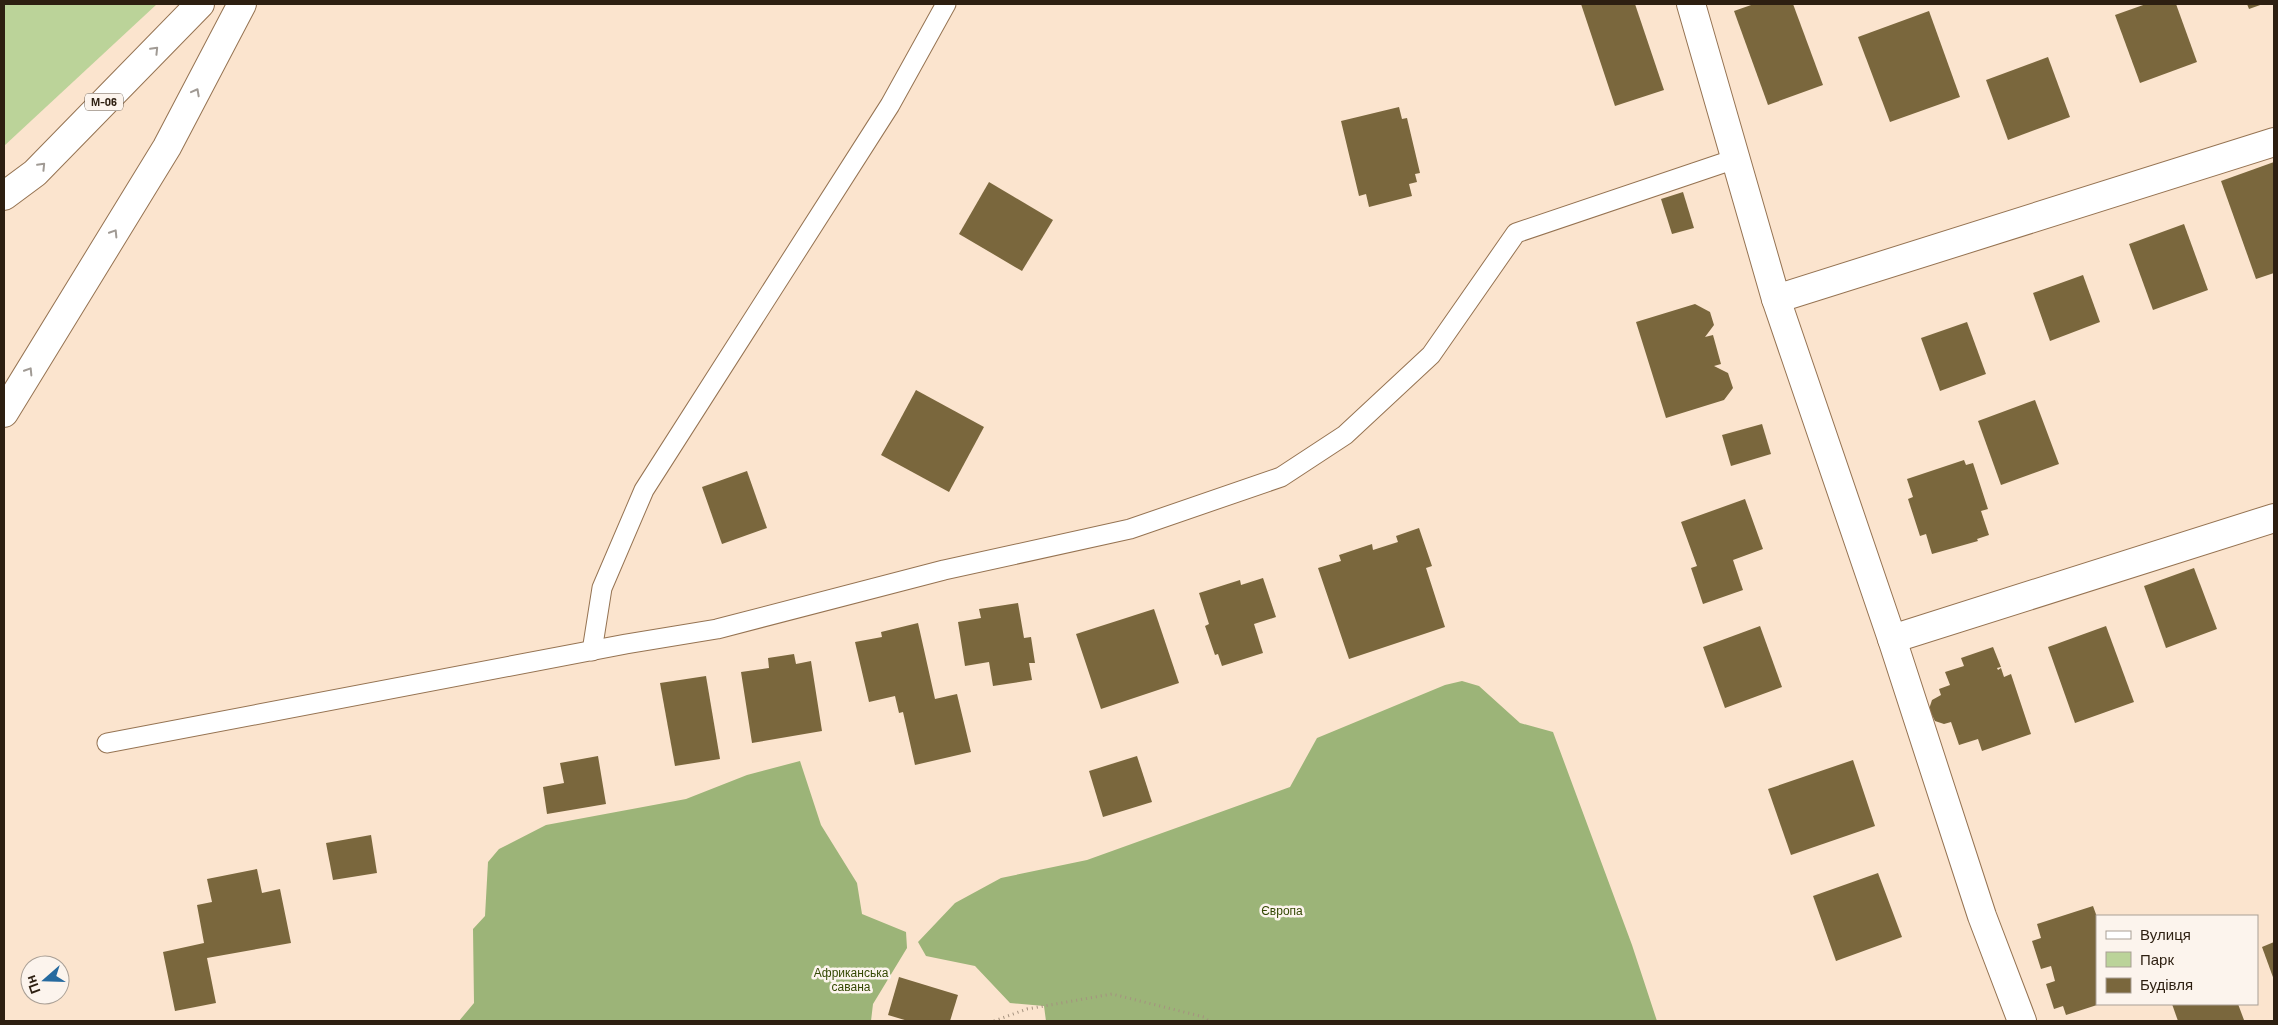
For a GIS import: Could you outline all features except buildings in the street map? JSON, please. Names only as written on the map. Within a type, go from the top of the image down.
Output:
[{"type":"main road","name":"М-06","points":[[4,196],[35,173],[200,4]]},
{"type":"main road","points":[[4,412],[167,147],[242,4]]},
{"type":"main road","points":[[1697,5],[1735,159],[1776,299],[1892,639],[1982,916],[2022,1021]]},
{"type":"main road","points":[[1776,299],[2274,142]]},
{"type":"main road","points":[[1892,639],[2274,518]]},
{"type":"lane","points":[[592,651],[602,588],[644,490],[885,113],[946,4]]},
{"type":"lane","points":[[107,743],[717,629],[944,570],[1130,529],[1281,477],[1345,435],[1431,354],[1516,233],[1735,159]]},
{"type":"path","points":[[994,1021],[1027,1009],[1112,994],[1204,1017],[1209,1021]]},
{"type":"green space","points":[[4,4],[157,4],[4,146]]},
{"type":"green space","name":"Європа","points":[[1462,681],[1479,686],[1520,723],[1553,732],[1632,945],[1657,1021],[1046,1021],[1044,1006],[1010,1003],[975,966],[926,956],[918,942],[955,903],[1001,878],[1087,860],[1290,787],[1317,738],[1445,685]]},
{"type":"green space","name":"Африканська савана","points":[[800,761],[821,825],[857,883],[862,914],[906,932],[907,948],[873,1004],[871,1021],[459,1021],[474,1003],[473,929],[485,916],[488,862],[499,849],[546,825],[686,799],[747,775]]}]
